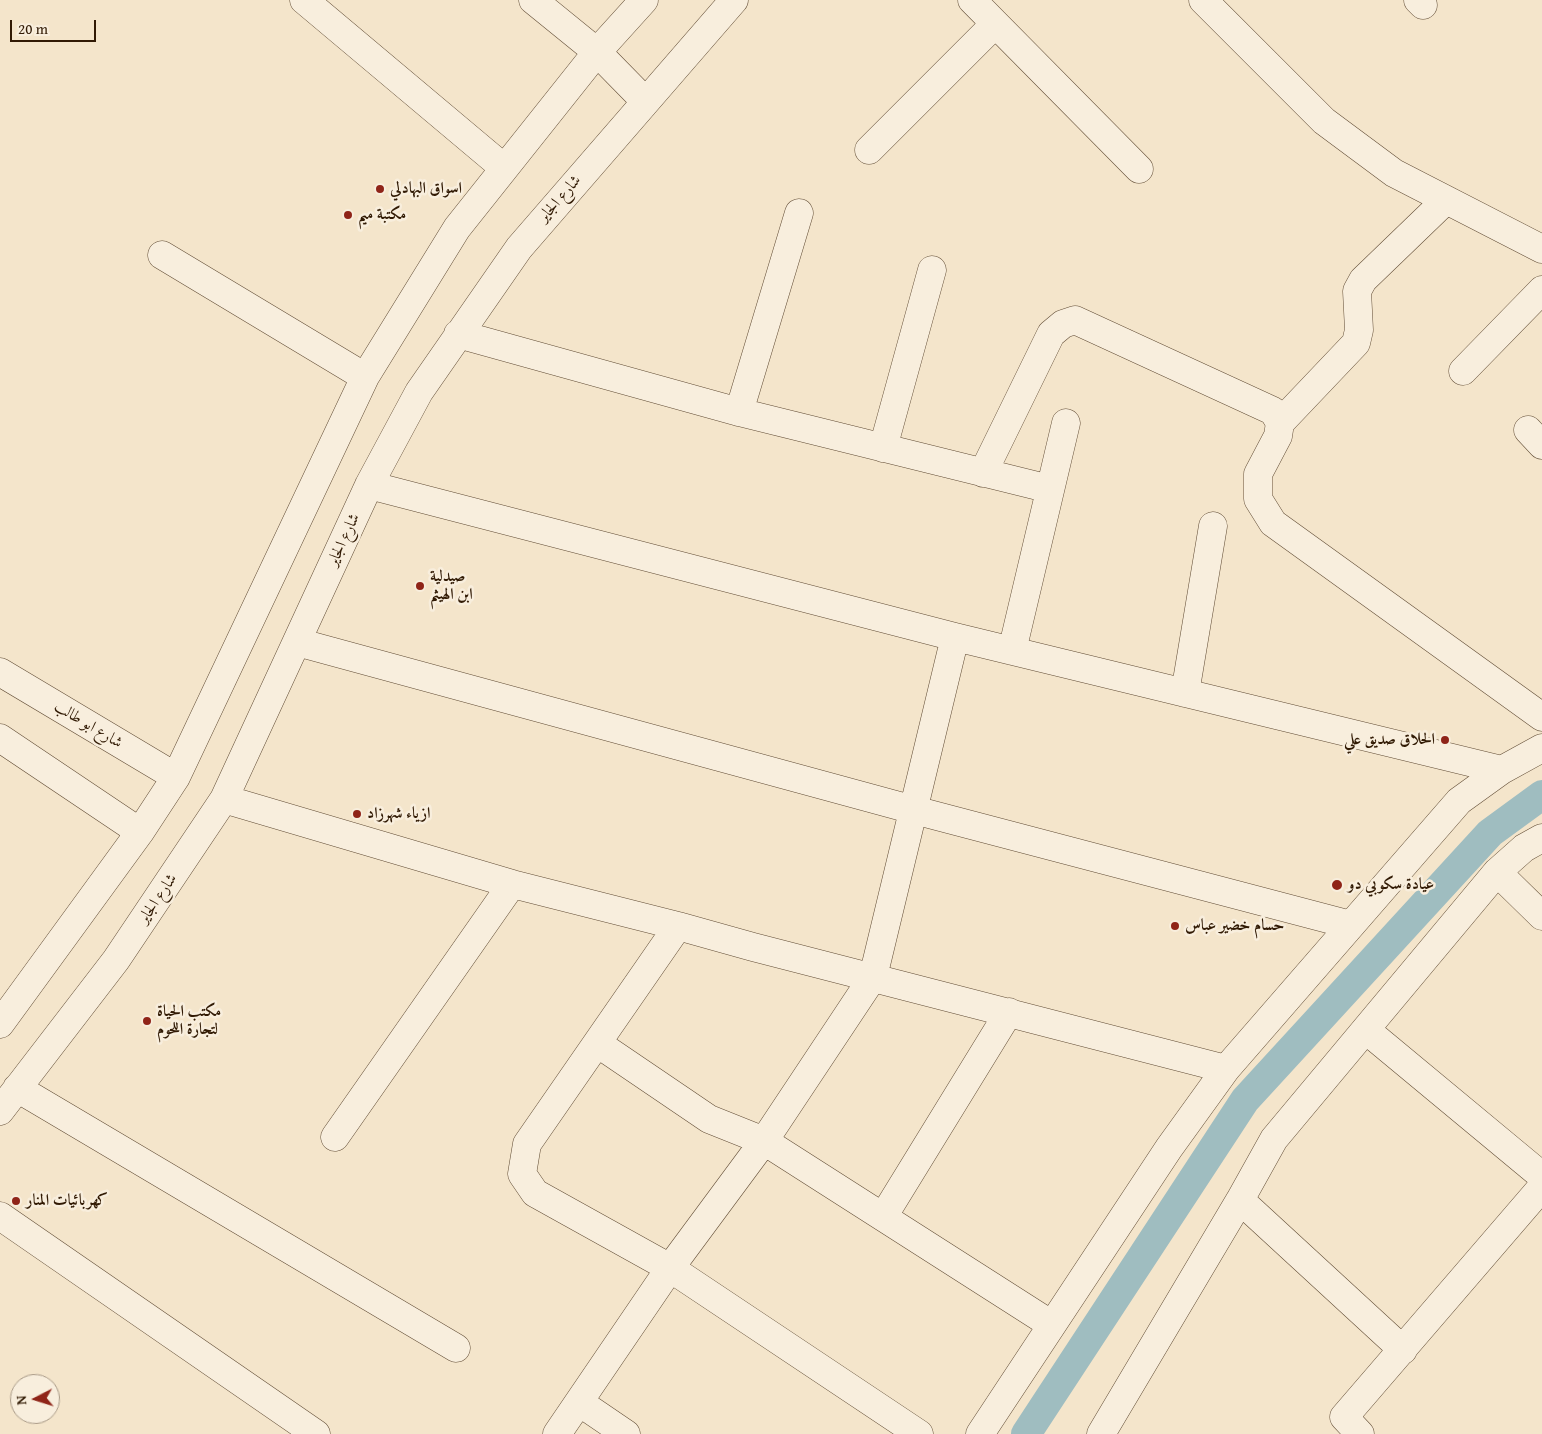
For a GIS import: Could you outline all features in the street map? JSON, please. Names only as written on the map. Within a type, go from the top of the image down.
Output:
[{"type":"street","points":[[304,0],[504,168]]},
{"type":"street","points":[[533,0],[597,52],[645,101]]},
{"type":"street","points":[[0,1024],[140,832],[176,777],[364,378],[457,228],[597,52],[644,0]]},
{"type":"street","name":"شارع الجاير","points":[[0,1111],[116,960],[224,799],[369,485],[419,392],[518,248],[734,0]]},
{"type":"street","points":[[972,0],[1139,169]]},
{"type":"street","points":[[1203,0],[1324,121],[1394,173],[1542,249]]},
{"type":"street","points":[[869,150],[996,24]]},
{"type":"street","points":[[1446,200],[1363,280],[1357,291],[1359,330],[1356,343],[1280,423],[1278,436],[1258,474],[1258,499],[1273,523],[1542,717]]},
{"type":"street","points":[[739,412],[799,213]]},
{"type":"street","points":[[162,255],[364,378]]},
{"type":"street","points":[[883,448],[932,270]]},
{"type":"street","points":[[1463,371],[1542,290]]},
{"type":"street","points":[[983,473],[1051,334],[1063,324],[1074,320],[1273,411],[1280,423]]},
{"type":"street","points":[[458,334],[739,412],[1050,489]]},
{"type":"street","points":[[1012,651],[1066,423]]},
{"type":"street","points":[[369,485],[955,637],[1502,770]]},
{"type":"street","points":[[1185,693],[1213,526]]},
{"type":"street","points":[[557,1434],[670,1268],[764,1141],[873,977],[955,637]]},
{"type":"street","points":[[297,642],[914,810],[1351,925]]},
{"type":"street","name":"شارع ابو طالب","points":[[2,678],[176,777]]},
{"type":"street","points":[[0,738],[140,832]]},
{"type":"street","points":[[991,1430],[1052,1325],[1170,1148],[1226,1069],[1459,801],[1502,770],[1542,748]]},
{"type":"street","points":[[224,799],[512,884],[1226,1069]]},
{"type":"street","points":[[1101,1434],[1240,1200],[1274,1139],[1497,872],[1524,848],[1542,838]]},
{"type":"street","points":[[1497,872],[1542,916]]},
{"type":"street","points":[[335,1137],[512,884]]},
{"type":"street","points":[[678,926],[527,1144],[522,1174],[535,1193],[670,1268],[919,1434]]},
{"type":"street","points":[[883,1217],[1008,1012]]},
{"type":"street","points":[[1366,1030],[1542,1176]]},
{"type":"street","points":[[597,1043],[709,1119],[764,1141],[1052,1325]]},
{"type":"street","points":[[18,1088],[456,1348]]},
{"type":"street","points":[[1360,1434],[1344,1417],[1542,1187]]},
{"type":"street","points":[[1240,1200],[1403,1350]]},
{"type":"street","points":[[0,1216],[316,1434]]},
{"type":"street","points":[[579,1402],[626,1434]]},
{"type":"waterway","points":[[1026,1434],[1245,1100],[1490,833],[1542,795]]},
{"type":"place","name":"اسواق البهادلي","points":[[380,189]]},
{"type":"place","name":"مكتبة ميم","points":[[348,215]]},
{"type":"place","name":"صيدلية ابن الهيثم","points":[[420,586]]},
{"type":"place","name":"الحلاق صديق علي","points":[[1445,740]]},
{"type":"place","name":"ازياء شهرزاد","points":[[357,814]]},
{"type":"place","name":"عيادة سكوبي دو","points":[[1337,885]]},
{"type":"place","name":"حسام خضير عباس","points":[[1175,926]]},
{"type":"place","name":"مكتب الحياة لتجارة اللحوم","points":[[147,1021]]},
{"type":"place","name":"كهربائيات المنار","points":[[16,1201]]}]
